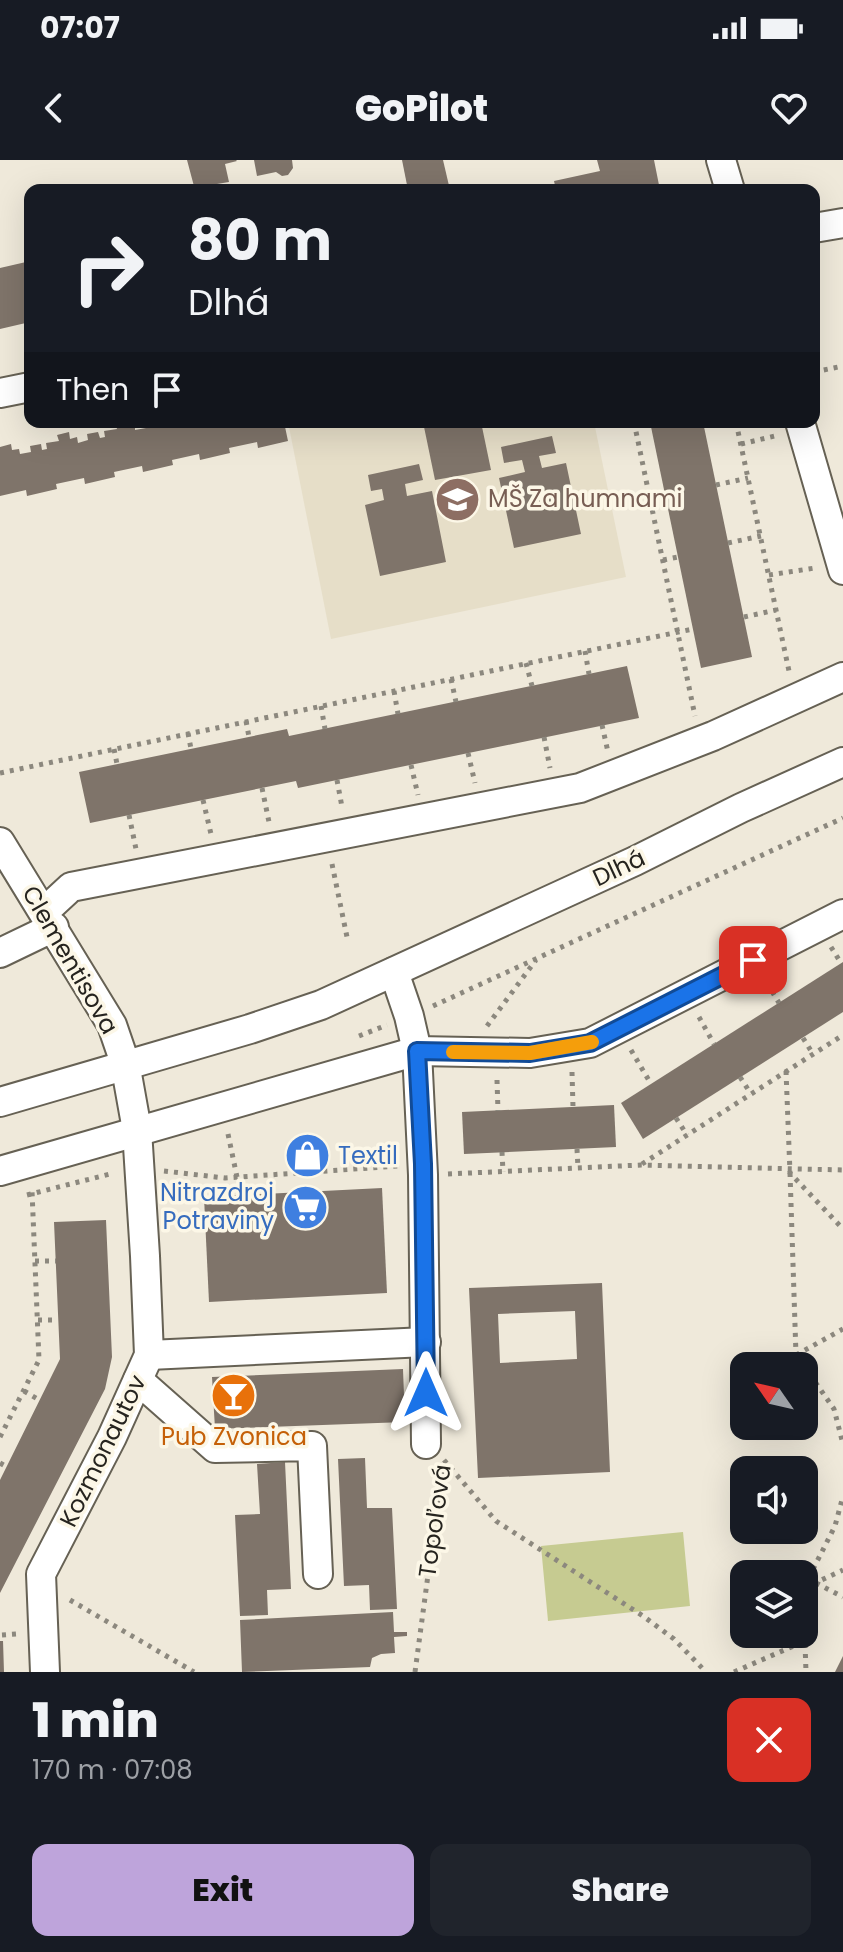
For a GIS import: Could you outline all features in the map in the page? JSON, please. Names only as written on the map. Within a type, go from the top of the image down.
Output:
[{"type":"street","points":[[721,160],[728,184]]},
{"type":"street","points":[[820,227],[843,223]]},
{"type":"street","points":[[0,393],[24,388]]},
{"type":"street","points":[[802,428],[842,568]]},
{"type":"street","points":[[0,953],[49,919],[71,887],[580,788],[713,736],[843,677]]},
{"type":"street","name":"Dlhá","points":[[0,1102],[250,1029],[321,1005],[843,762]]},
{"type":"street","name":"Clementisova","points":[[0,842],[112,1025],[125,1063],[137,1130]]},
{"type":"street","points":[[0,1171],[417,1051],[530,1053],[590,1043],[843,914]]},
{"type":"street","points":[[394,972],[417,1051]]},
{"type":"street","name":"Topoľová","points":[[417,1051],[426,1342],[435,1451]]},
{"type":"street","name":"Kozmonautov","points":[[45,1672],[41,1574],[144,1368],[127,1170],[137,1130]]},
{"type":"street","points":[[144,1368],[426,1342]]},
{"type":"street","points":[[144,1368],[215,1448],[312,1446],[318,1574]]},
{"type":"path","points":[[820,371],[843,366]]},
{"type":"path","points":[[635,428],[695,717]]},
{"type":"path","points":[[737,428],[789,672]]},
{"type":"path","points":[[741,444],[794,428]]},
{"type":"path","points":[[716,485],[748,478]]},
{"type":"path","points":[[650,500],[666,498]]},
{"type":"path","points":[[728,543],[761,536]]},
{"type":"path","points":[[663,560],[678,557]]},
{"type":"path","points":[[769,575],[842,568]]},
{"type":"path","points":[[744,617],[776,610]]},
{"type":"path","points":[[0,773],[693,629]]},
{"type":"path","points":[[585,651],[589,674]]},
{"type":"path","points":[[526,663],[532,686]]},
{"type":"path","points":[[451,679],[456,702]]},
{"type":"path","points":[[394,691],[398,714]]},
{"type":"path","points":[[321,706],[325,729]]},
{"type":"path","points":[[246,721],[249,737]]},
{"type":"path","points":[[602,725],[609,755]]},
{"type":"path","points":[[188,733],[191,749]]},
{"type":"path","points":[[544,737],[551,771]]},
{"type":"path","points":[[114,749],[117,764]]},
{"type":"path","points":[[468,753],[476,786]]},
{"type":"path","points":[[411,765],[418,798]]},
{"type":"path","points":[[337,780],[344,813]]},
{"type":"path","points":[[262,788],[270,828]]},
{"type":"path","points":[[203,800],[212,840]]},
{"type":"path","points":[[129,815],[137,856]]},
{"type":"path","points":[[409,1016],[843,818]]},
{"type":"path","points":[[326,837],[347,937]]},
{"type":"path","points":[[468,1053],[536,959]]},
{"type":"path","points":[[618,1028],[651,1084]]},
{"type":"path","points":[[641,1165],[843,1035]]},
{"type":"path","points":[[803,1038],[813,1054]]},
{"type":"path","points":[[786,1071],[796,1352]]},
{"type":"path","points":[[740,1077],[751,1094]]},
{"type":"path","points":[[221,1106],[237,1177]]},
{"type":"path","points":[[676,1118],[687,1135]]},
{"type":"path","points":[[577,1149],[578,1168]]},
{"type":"path","points":[[502,1152],[503,1172]]},
{"type":"path","points":[[0,1437],[39,1360],[31,1162]]},
{"type":"path","points":[[22,1196],[127,1170],[225,1178],[423,1170],[503,1172],[641,1165],[843,1170]]},
{"type":"path","points":[[790,1171],[843,1229]]},
{"type":"path","points":[[35,1261],[56,1261]]},
{"type":"path","points":[[38,1320],[58,1320]]},
{"type":"path","points":[[801,1352],[843,1329]]},
{"type":"path","points":[[818,1386],[834,1409],[843,1444]]},
{"type":"path","points":[[24,1391],[41,1401]]},
{"type":"path","points":[[435,1451],[496,1521],[643,1616],[674,1639],[706,1672]]},
{"type":"path","name":"Topoľová","points":[[415,1672],[435,1451]]},
{"type":"path","points":[[0,1463],[7,1467]]},
{"type":"path","points":[[818,1560],[835,1526],[843,1496]]},
{"type":"path","points":[[818,1582],[843,1570]]},
{"type":"path","points":[[818,1584],[843,1597]]},
{"type":"path","points":[[42,1585],[194,1672]]},
{"type":"path","points":[[734,1672],[789,1648]]},
{"type":"path","points":[[805,1648],[806,1672]]},
{"type":"shaded area","name":"MŠ Za humnami","points":[[289,428],[595,428],[626,577],[331,639]]},
{"type":"green space","points":[[683,1532],[690,1606],[548,1621],[541,1546]]},
{"type":"building","points":[[187,160],[237,161],[225,164],[229,182],[193,184]]},
{"type":"building","points":[[254,160],[292,160],[293,168],[288,175],[282,176],[276,172],[257,176]]},
{"type":"building","points":[[402,160],[443,160],[449,184],[407,184]]},
{"type":"building","points":[[597,160],[654,160],[659,184],[555,184],[554,181],[600,171]]},
{"type":"building","points":[[24,262],[24,323],[0,329],[0,268]]},
{"type":"building","points":[[285,428],[288,441],[258,448],[257,442],[229,448],[230,453],[200,460],[199,454],[172,460],[173,465],[143,472],[142,466],[114,472],[115,477],[85,484],[84,478],[56,484],[57,489],[27,496],[26,490],[0,496],[0,447],[11,444],[12,450],[19,449],[20,454],[31,452],[30,446],[41,444],[42,450],[47,449],[46,443],[59,441],[57,435],[69,432],[70,439],[77,437],[78,443],[88,440],[87,434],[98,432],[100,438],[105,437],[104,431]]},
{"type":"building","points":[[424,428],[482,428],[491,470],[435,480]]},
{"type":"building","points":[[651,428],[704,428],[752,657],[701,668]]},
{"type":"building","points":[[552,436],[556,453],[539,456],[542,468],[566,463],[581,534],[514,548],[499,478],[525,472],[522,460],[504,463],[501,447]]},
{"type":"building","points":[[419,464],[423,480],[405,484],[407,496],[432,491],[446,562],[380,576],[365,505],[384,500],[382,489],[371,491],[368,475]]},
{"type":"building","points":[[627,666],[639,718],[298,788],[296,781],[90,823],[79,772],[287,729],[289,736]]},
{"type":"building","points":[[843,962],[843,1012],[643,1139],[621,1103]]},
{"type":"building","points":[[614,1105],[616,1147],[464,1154],[462,1112]]},
{"type":"building","points":[[382,1188],[387,1293],[209,1302],[204,1197]]},
{"type":"building","points":[[106,1220],[112,1357],[105,1389],[0,1593],[0,1480],[60,1359],[54,1222]]},
{"type":"building","points":[[602,1283],[610,1472],[478,1478],[469,1288]],"holes":[[[575,1311],[577,1359],[500,1363],[498,1314]]]},
{"type":"building","points":[[403,1369],[405,1422],[215,1429],[212,1377]]},
{"type":"building","points":[[365,1458],[367,1508],[392,1508],[397,1609],[370,1610],[369,1585],[344,1586],[338,1459]]},
{"type":"building","points":[[285,1462],[291,1589],[267,1590],[268,1615],[240,1616],[235,1515],[260,1514],[257,1464]]},
{"type":"building","points":[[393,1612],[394,1632],[407,1632],[407,1636],[394,1637],[395,1653],[372,1658],[370,1667],[242,1672],[240,1620]]},
{"type":"building","points":[[0,1641],[3,1641],[4,1672],[0,1672]]},
{"type":"building","points":[[843,1656],[843,1672],[835,1672]]},
{"type":"slow traffic","points":[[453,1052],[530,1053],[592,1042]]},
{"type":"place","name":"MŠ Za humnami","points":[[457,499]]},
{"type":"place","name":"Textil","points":[[307,1156]]},
{"type":"place","name":"Nitrazdroj Potraviny","points":[[305,1207]]},
{"type":"place","name":"Pub Zvonica","points":[[234,1395]]},
{"type":"route","points":[[426,1393],[423,1164],[417,1051],[530,1053],[590,1043],[753,960]]}]
